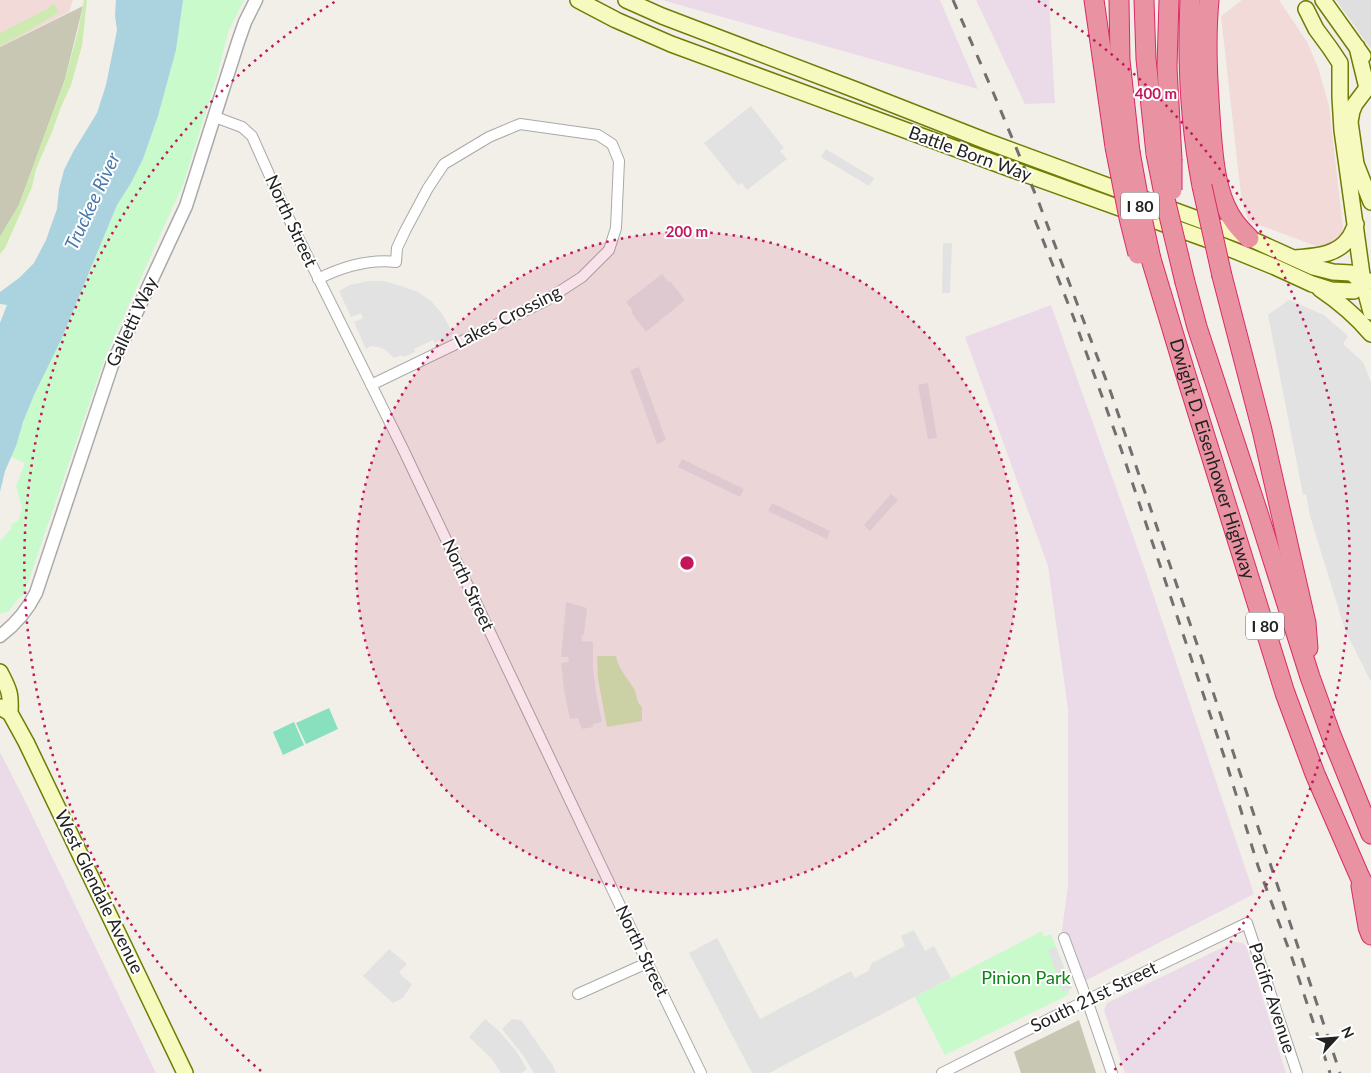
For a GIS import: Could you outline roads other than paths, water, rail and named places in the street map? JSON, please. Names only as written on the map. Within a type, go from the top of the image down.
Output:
[{"type":"highway","points":[[1094,0],[1123,150]]},
{"type":"highway","name":"Dwight D. Eisenhower Highway","points":[[1119,0],[1123,150],[1142,218],[1145,256],[1185,372],[1285,693],[1315,774],[1371,900]]},
{"type":"highway","name":"Dwight D. Eisenhower Highway","points":[[1144,0],[1146,59],[1164,156],[1171,224],[1185,282],[1208,361],[1310,677],[1334,744],[1371,834]]},
{"type":"highway","points":[[1164,156],[1169,0]]},
{"type":"highway","points":[[1190,0],[1189,77],[1192,128],[1202,186],[1222,276],[1262,430],[1306,623],[1310,677]]},
{"type":"highway","points":[[1209,0],[1207,50],[1215,166],[1224,204],[1234,223],[1249,238]]},
{"type":"highway","points":[[1359,875],[1368,927],[1371,934]]},
{"type":"main road","name":"Battle Born Way","points":[[578,0],[616,20],[671,44],[1206,239],[1312,284],[1332,290],[1354,291],[1367,282],[1351,273],[1333,272],[1313,267],[1249,238],[986,141],[662,16],[626,0]]},
{"type":"main road","points":[[1323,0],[1371,67]]},
{"type":"main road","points":[[1302,4],[1369,90]]},
{"type":"main road","points":[[1302,4],[1316,29],[1340,64],[1342,130],[1371,312]]},
{"type":"main road","points":[[1357,47],[1369,90]]},
{"type":"main road","points":[[1369,90],[1355,104],[1350,122],[1356,164],[1371,202]]},
{"type":"main road","points":[[1293,258],[1323,255],[1334,251],[1344,245],[1350,238],[1356,224]]},
{"type":"main road","points":[[1312,284],[1351,312],[1371,334]]},
{"type":"main road","name":"West Glendale Avenue","points":[[0,672],[10,691],[11,697],[5,710],[45,781],[185,1073]]},
{"type":"street","name":"Galletti Way","points":[[0,636],[25,613],[36,593],[112,365],[186,206],[243,28],[256,0]]},
{"type":"street","name":"North Street","points":[[215,117],[242,127],[252,136],[289,219],[403,449],[701,1073]]},
{"type":"street","name":"Lakes Crossing","points":[[318,279],[354,264],[385,260],[396,262],[397,248],[405,231],[428,188],[444,164],[489,137],[520,124],[598,135],[612,144],[619,161],[616,228],[608,250],[582,277],[545,301],[371,385]]},
{"type":"street","name":"South 21st Street","points":[[942,1073],[1087,1000],[1248,923]]},
{"type":"street","name":"Pacific Avenue","points":[[1248,923],[1297,1073]]},
{"type":"street","points":[[1064,938],[1112,1073]]},
{"type":"street","points":[[578,994],[648,963]]},
{"type":"water","name":"Truckee River","points":[[116,0],[183,0],[176,50],[158,116],[143,159],[117,205],[61,340],[34,395],[5,471],[0,492],[0,323],[7,305],[0,304],[0,292],[19,278],[34,263],[46,240],[57,209],[59,189],[64,170],[97,113],[106,85],[117,30],[115,16]]},
{"type":"railway","points":[[953,0],[1039,203],[1111,393],[1340,1073]]},
{"type":"railway","points":[[1035,220],[1073,316],[1120,446],[1227,765],[1258,866],[1292,958],[1330,1073]]},
{"type":"park label","name":"Pinion Park","points":[[1026,978]]}]
